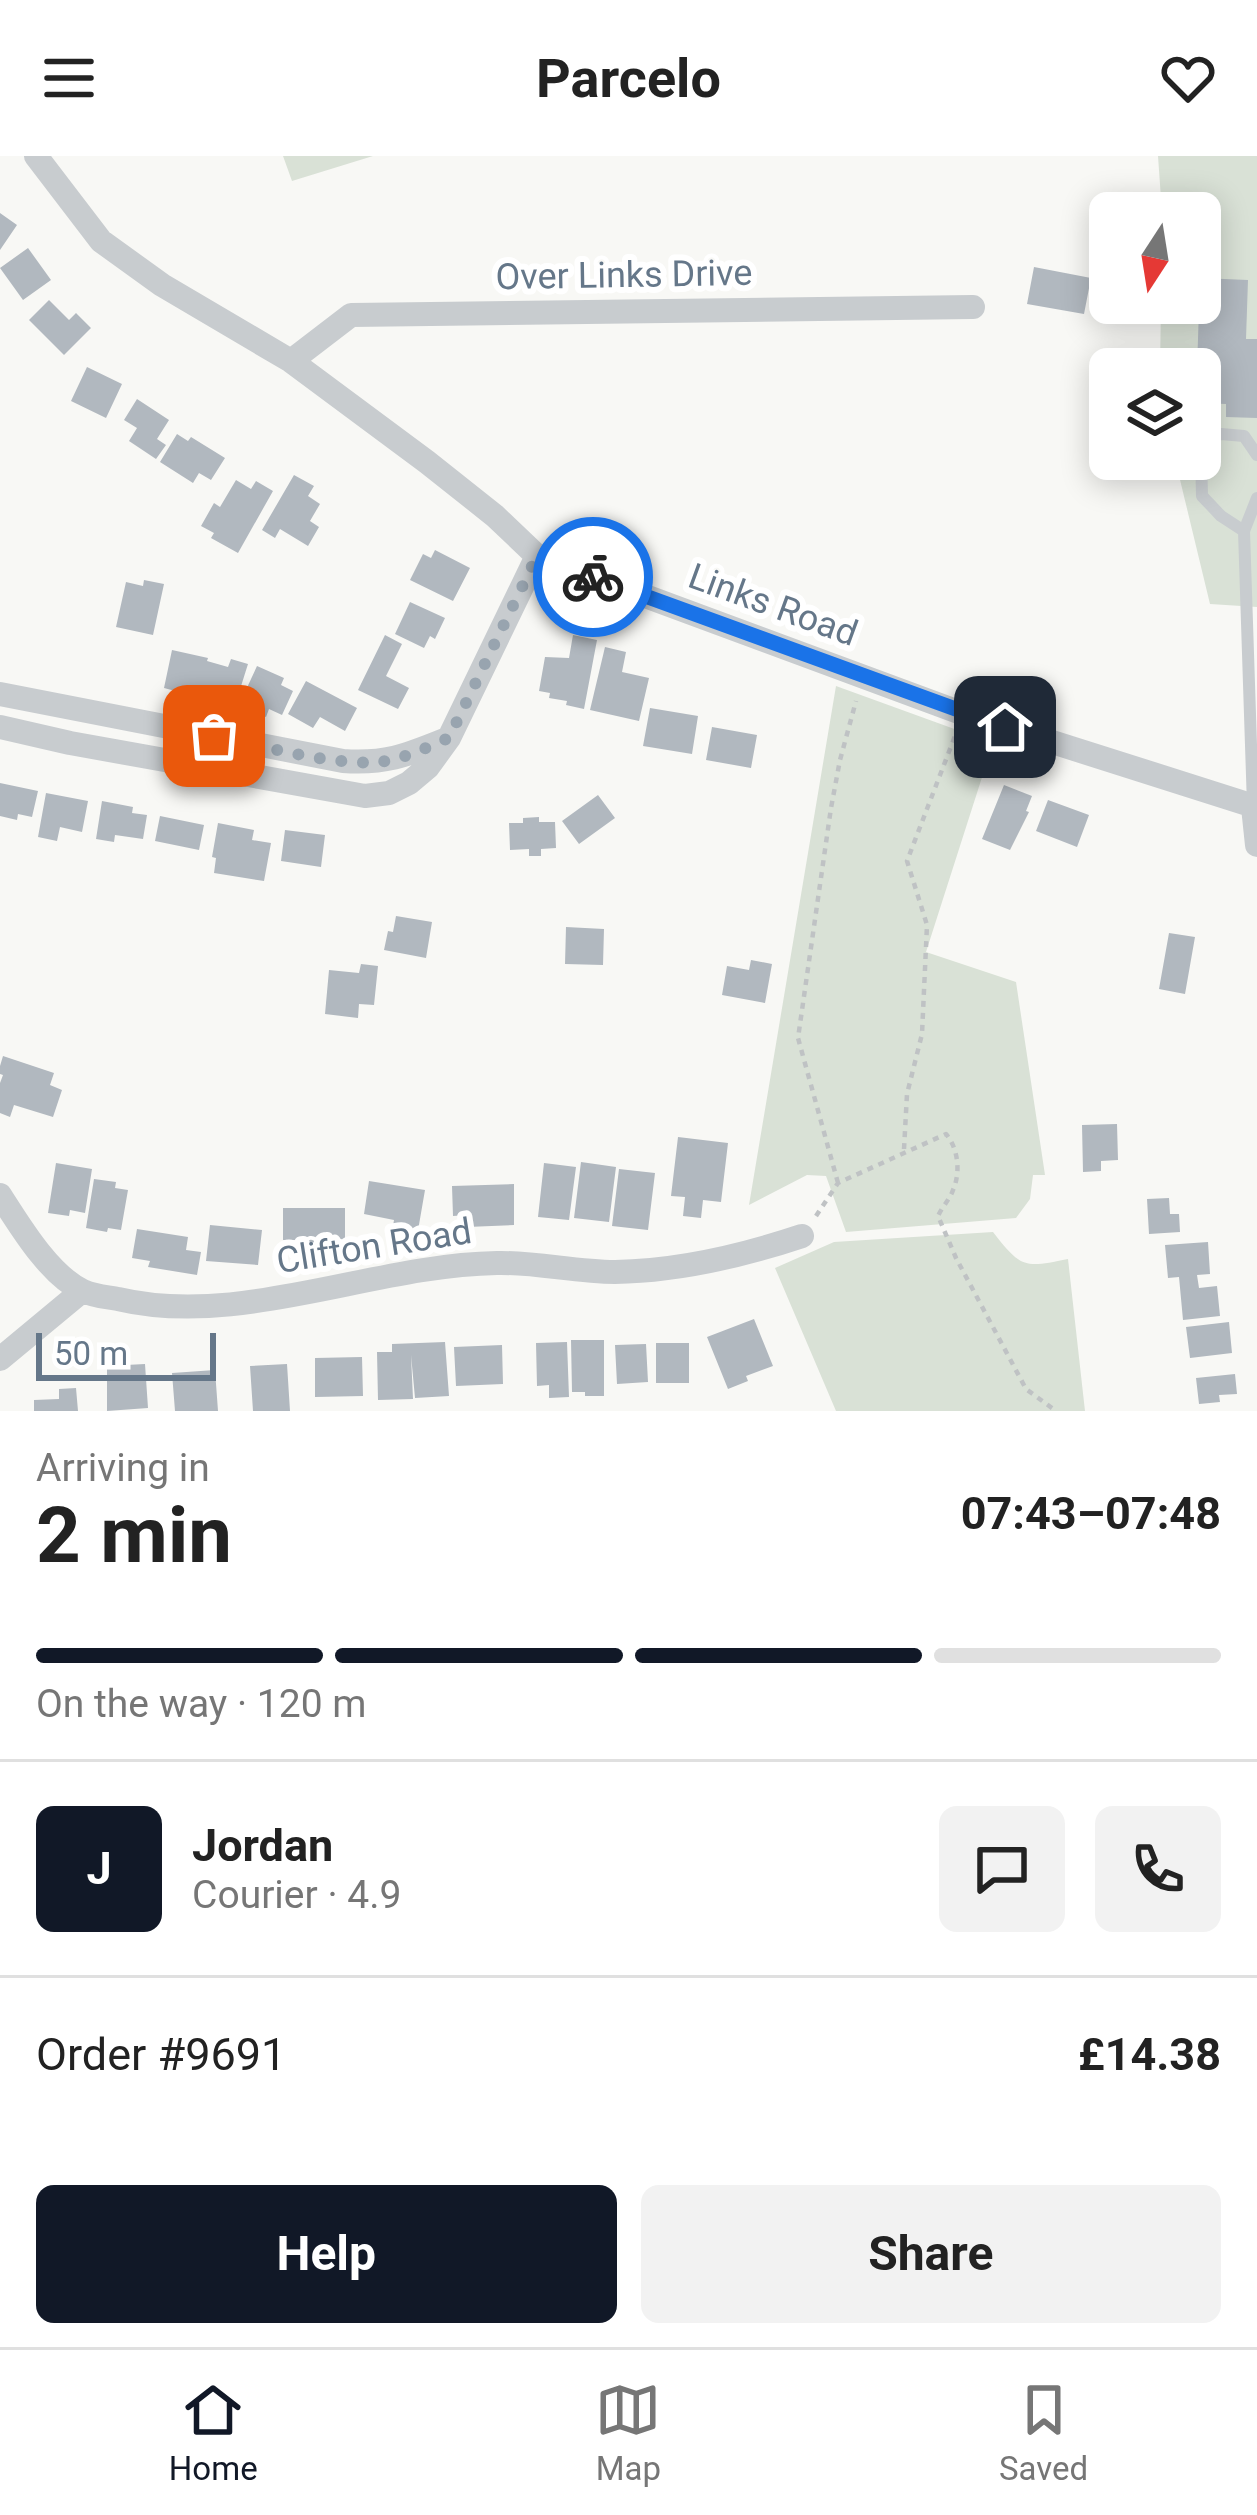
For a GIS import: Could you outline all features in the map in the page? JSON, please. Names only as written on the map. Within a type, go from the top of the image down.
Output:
[{"type":"street","name":"Links Road","points":[[36,156],[101,241],[162,285],[291,361],[495,515],[537,556],[964,714],[1255,807]]},
{"type":"street","name":"Over Links Drive","points":[[291,361],[351,315],[973,307]]},
{"type":"street","points":[[0,727],[365,796],[389,794],[428,767],[449,738],[537,556]]},
{"type":"street","points":[[0,694],[343,761],[394,760],[449,738]]},
{"type":"street","points":[[1255,807],[1257,845]]},
{"type":"street","name":"Clifton Road","points":[[0,1195],[44,1259],[82,1291],[148,1306],[240,1305],[398,1272],[498,1263],[615,1272],[682,1266],[746,1254],[802,1236]]},
{"type":"street","points":[[0,1359],[82,1291]]},
{"type":"lane","points":[[1244,531],[1202,496],[1201,451],[1208,439],[1221,434],[1244,436],[1257,455]]},
{"type":"lane","points":[[1255,807],[1244,531],[1257,498]]},
{"type":"path","points":[[838,1183],[798,1038],[831,808],[862,676]]},
{"type":"path","points":[[904,1151],[907,1094],[922,1034],[927,925],[908,861],[964,714]]},
{"type":"path","points":[[802,1236],[838,1183],[946,1134],[956,1146],[953,1191],[938,1216],[1026,1389],[1056,1411]]},
{"type":"shaded area","points":[[283,156],[373,156],[292,181]]},
{"type":"shaded area","points":[[1158,156],[1257,156],[1257,607],[1210,604],[1180,480],[1221,480],[1221,348],[1160,348],[1161,324],[1221,324],[1221,192],[1161,192]]},
{"type":"shaded area","points":[[836,686],[993,743],[926,952],[1016,982],[1045,1175],[1033,1175],[1030,1199],[1016,1218],[846,1232],[826,1176],[807,1175],[749,1205]]},
{"type":"shaded area","points":[[993,1232],[1024,1262],[1068,1259],[1085,1411],[836,1411],[775,1268],[834,1242]]},
{"type":"building","points":[[0,213],[17,225],[0,250]]},
{"type":"building","points":[[28,248],[51,280],[23,300],[0,268]]},
{"type":"building","points":[[1034,267],[1089,278],[1084,314],[1027,304]]},
{"type":"building","points":[[1221,279],[1248,280],[1246,339],[1257,339],[1257,418],[1226,417],[1226,404],[1221,404],[1221,348],[1198,348],[1198,324],[1221,324]]},
{"type":"building","points":[[49,300],[69,320],[76,313],[91,328],[64,355],[29,320]]},
{"type":"building","points":[[87,367],[122,384],[106,418],[71,401]]},
{"type":"building","points":[[137,399],[169,420],[157,439],[166,445],[156,459],[129,441],[137,428],[124,420]]},
{"type":"building","points":[[177,434],[225,458],[211,480],[199,473],[193,483],[160,462]]},
{"type":"building","points":[[294,475],[314,486],[308,496],[320,504],[310,521],[319,527],[308,546],[280,529],[275,538],[262,530]]},
{"type":"building","points":[[236,480],[251,489],[256,481],[273,491],[238,553],[211,538],[214,533],[201,526],[214,503],[220,507]]},
{"type":"building","points":[[435,550],[470,568],[453,601],[410,580],[423,554],[431,558]]},
{"type":"building","points":[[144,580],[164,584],[153,635],[116,627],[126,582],[143,586]]},
{"type":"building","points":[[410,602],[445,618],[435,639],[430,636],[424,648],[395,634]]},
{"type":"building","points":[[385,635],[402,644],[386,676],[409,688],[398,709],[358,690]]},
{"type":"building","points":[[573,635],[597,640],[584,709],[539,691],[545,657],[569,658]]},
{"type":"building","points":[[605,647],[626,652],[622,672],[649,678],[639,721],[590,710]]},
{"type":"building","points":[[172,650],[228,667],[231,659],[248,664],[236,702],[219,697],[221,689],[213,686],[211,698],[200,695],[199,700],[164,688]]},
{"type":"building","points":[[257,666],[284,678],[281,685],[293,691],[282,715],[269,709],[266,717],[239,705]]},
{"type":"building","points":[[306,681],[357,708],[345,731],[320,717],[313,728],[288,714]]},
{"type":"building","points":[[650,708],[698,716],[692,754],[643,746]]},
{"type":"building","points":[[712,727],[757,735],[751,768],[706,760]]},
{"type":"building","points":[[0,783],[38,791],[32,817],[0,816]]},
{"type":"building","points":[[1004,785],[1032,796],[1010,850],[982,839]]},
{"type":"building","points":[[46,793],[88,801],[82,832],[60,827],[57,841],[38,837]]},
{"type":"building","points":[[598,795],[615,818],[579,844],[562,821]]},
{"type":"building","points":[[1048,800],[1089,815],[1077,847],[1036,831]]},
{"type":"building","points":[[102,801],[147,815],[143,839],[115,835],[114,842],[96,839]]},
{"type":"building","points":[[160,816],[204,825],[199,850],[155,841]]},
{"type":"building","points":[[539,817],[539,822],[555,822],[556,848],[541,849],[541,856],[529,856],[529,849],[510,850],[509,823]]},
{"type":"building","points":[[218,823],[254,830],[252,840],[271,843],[264,881],[214,873]]},
{"type":"building","points":[[285,830],[325,835],[321,867],[281,861]]},
{"type":"building","points":[[396,916],[432,922],[426,958],[384,950]]},
{"type":"building","points":[[566,927],[604,929],[603,965],[565,964]]},
{"type":"building","points":[[1169,933],[1195,937],[1185,994],[1159,989]]},
{"type":"building","points":[[751,960],[772,964],[765,1003],[722,995],[727,966],[749,970]]},
{"type":"building","points":[[361,964],[378,966],[374,1005],[359,1004],[358,1018],[325,1014],[329,970],[359,973]]},
{"type":"building","points":[[3,1056],[54,1073],[50,1085],[62,1090],[53,1117],[14,1105],[10,1117],[0,1113]]},
{"type":"building","points":[[1117,1124],[1118,1160],[1101,1161],[1101,1171],[1083,1172],[1082,1125]]},
{"type":"building","points":[[678,1137],[728,1143],[721,1202],[703,1200],[701,1218],[683,1216],[685,1197],[671,1196]]},
{"type":"building","points":[[581,1162],[616,1167],[609,1222],[574,1218]]},
{"type":"building","points":[[56,1163],[92,1169],[85,1213],[48,1213]]},
{"type":"building","points":[[544,1163],[576,1167],[569,1220],[538,1217]]},
{"type":"building","points":[[619,1169],[655,1173],[648,1230],[612,1226]]},
{"type":"building","points":[[94,1179],[116,1182],[115,1188],[128,1190],[121,1230],[86,1228]]},
{"type":"building","points":[[369,1181],[425,1190],[416,1242],[391,1238],[394,1220],[364,1214]]},
{"type":"building","points":[[514,1184],[514,1225],[467,1227],[467,1215],[453,1216],[452,1186]]},
{"type":"building","points":[[1169,1198],[1170,1214],[1179,1214],[1180,1232],[1149,1234],[1147,1199]]},
{"type":"building","points":[[283,1208],[345,1208],[345,1251],[297,1251],[297,1240],[283,1240]]},
{"type":"building","points":[[210,1225],[262,1230],[258,1265],[206,1261]]},
{"type":"building","points":[[137,1229],[188,1237],[186,1250],[201,1252],[197,1275],[148,1267],[150,1261],[132,1258]]},
{"type":"building","points":[[1208,1242],[1210,1274],[1197,1275],[1199,1288],[1217,1286],[1220,1316],[1183,1320],[1179,1277],[1168,1278],[1165,1245]]},
{"type":"building","points":[[754,1319],[773,1366],[728,1389],[707,1337]]},
{"type":"building","points":[[1229,1322],[1232,1353],[1190,1358],[1186,1327]]},
{"type":"building","points":[[571,1340],[604,1340],[604,1396],[572,1392]]},
{"type":"building","points":[[445,1342],[449,1396],[415,1398],[411,1355],[413,1399],[378,1400],[377,1352],[392,1352],[392,1344]]},
{"type":"building","points":[[567,1342],[569,1397],[549,1398],[549,1385],[537,1386],[536,1343]]},
{"type":"building","points":[[656,1343],[689,1343],[689,1383],[656,1383]]},
{"type":"building","points":[[646,1344],[648,1382],[617,1384],[615,1345]]},
{"type":"building","points":[[502,1345],[503,1384],[456,1386],[454,1347]]},
{"type":"building","points":[[362,1357],[363,1396],[315,1397],[315,1358]]},
{"type":"building","points":[[145,1364],[148,1408],[107,1411],[107,1366]]},
{"type":"building","points":[[287,1364],[290,1411],[253,1411],[250,1366]]},
{"type":"building","points":[[215,1370],[218,1411],[175,1411],[172,1373]]},
{"type":"building","points":[[1235,1374],[1237,1394],[1219,1395],[1220,1402],[1199,1404],[1196,1378]]},
{"type":"building","points":[[76,1388],[78,1411],[34,1411],[34,1400],[59,1399],[59,1389]]},
{"type":"way so far","points":[[214,736],[368,763],[394,760],[449,738],[537,556],[593,577]]},
{"type":"route","points":[[593,577],[1005,727]]}]
